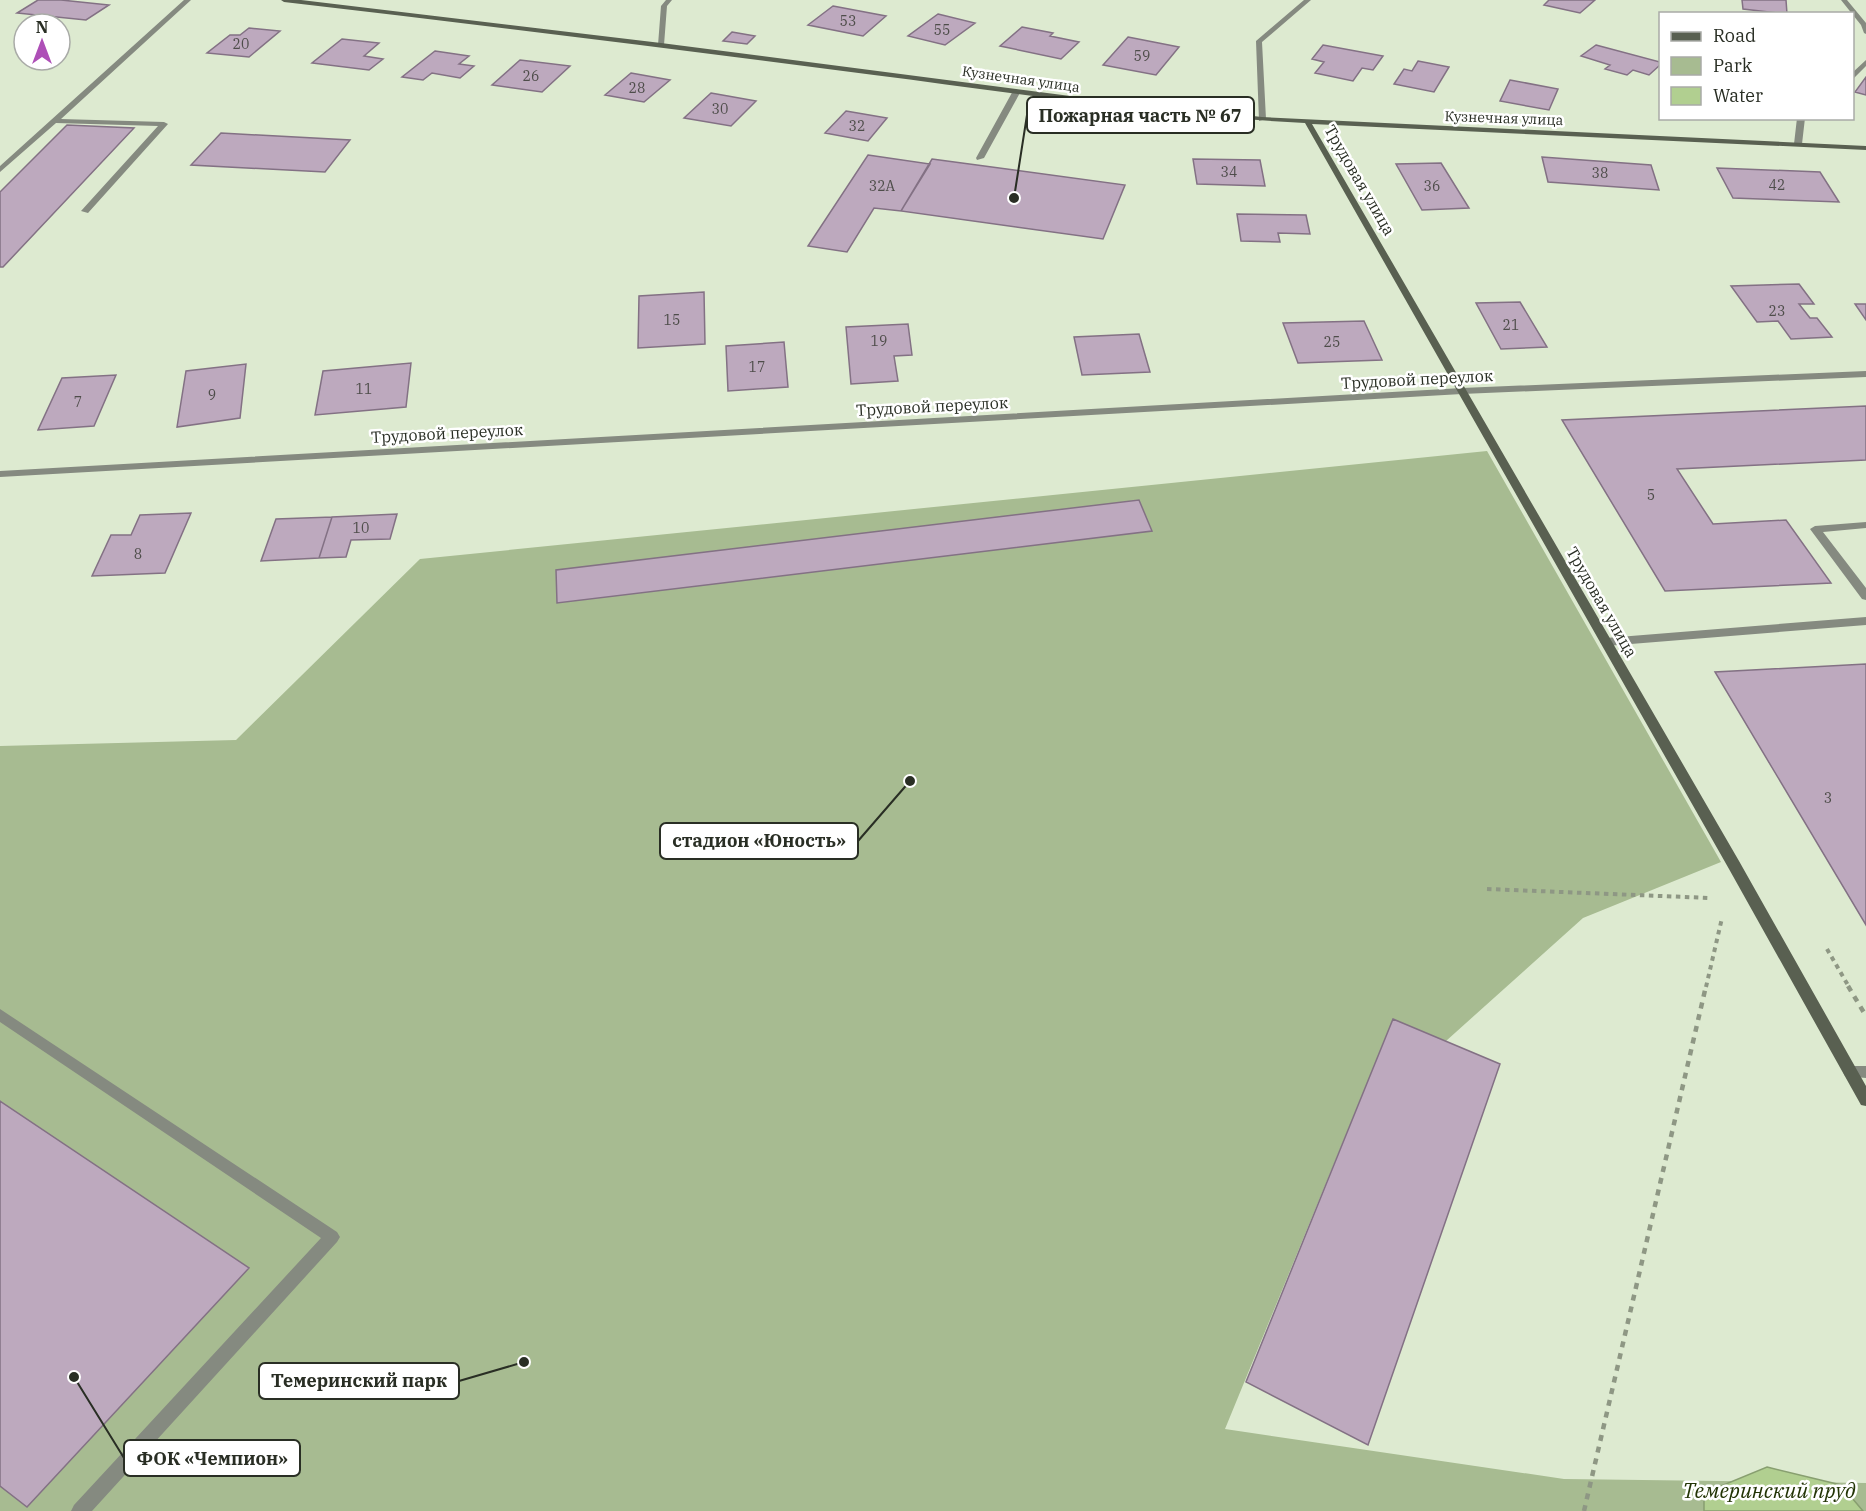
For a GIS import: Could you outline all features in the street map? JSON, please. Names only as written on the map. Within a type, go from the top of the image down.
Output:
[{"type":"street","points":[[0,170],[188,0]]},
{"type":"street","name":"Кузнечная улица","points":[[284,0],[1262,119],[1866,147]]},
{"type":"street","points":[[661,45],[664,6],[669,0]]},
{"type":"street","points":[[1262,119],[1259,40],[1308,0]]},
{"type":"street","points":[[1844,0],[1854,12]]},
{"type":"street","points":[[1854,12],[1864,25],[1866,32]]},
{"type":"street","points":[[1854,76],[1866,62]]},
{"type":"street","points":[[980,158],[1017,91]]},
{"type":"street","points":[[1798,144],[1800,120]]},
{"type":"street","points":[[53,121],[164,124],[85,211]]},
{"type":"street","name":"Трудовая улица","points":[[1307,121],[1734,865],[1866,1100]]},
{"type":"street","name":"Трудовой переулок","points":[[0,474],[1462,391],[1866,374]]},
{"type":"street","points":[[1866,525],[1815,529],[1866,596]]},
{"type":"street","points":[[1606,642],[1866,621]]},
{"type":"street","points":[[0,1015],[332,1237],[80,1511]]},
{"type":"street","points":[[1850,1072],[1866,1072]]},
{"type":"path","points":[[1584,1511],[1734,865]]},
{"type":"path","points":[[1487,889],[1726,899]]},
{"type":"green space","points":[[1487,451],[1721,862],[1583,918],[1446,1041],[1393,1020],[1225,1429],[1564,1479],[1866,1483],[1866,1511],[0,1511],[0,746],[236,740],[420,559]]},
{"type":"water","name":"Темеринский пруд","points":[[1767,1467],[1841,1485],[1863,1511],[1704,1511],[1704,1493]]},
{"type":"building","points":[[38,0],[109,5],[86,20],[72,19],[72,12],[19,12]]},
{"type":"building","points":[[1549,0],[1595,0],[1580,13],[1544,5]]},
{"type":"building","points":[[1742,0],[1786,0],[1787,12],[1769,12],[1743,9]]},
{"type":"building","points":[[833,6],[886,16],[863,36],[808,25]]},
{"type":"building","points":[[938,14],[975,23],[945,45],[908,36]]},
{"type":"building","points":[[1022,27],[1053,33],[1050,36],[1079,42],[1061,59],[1000,46]]},
{"type":"building","points":[[249,28],[280,31],[249,57],[207,53],[230,35],[240,35]]},
{"type":"building","points":[[732,32],[755,36],[747,44],[723,41]]},
{"type":"building","points":[[1128,37],[1179,47],[1156,75],[1103,65]]},
{"type":"building","points":[[342,39],[379,43],[364,56],[383,59],[369,70],[312,63]]},
{"type":"building","points":[[1323,45],[1383,56],[1373,70],[1362,68],[1353,81],[1315,73],[1324,62],[1312,59]]},
{"type":"building","points":[[1596,45],[1659,62],[1659,66],[1649,75],[1633,70],[1627,75],[1605,69],[1610,65],[1581,56]]},
{"type":"building","points":[[435,51],[469,56],[459,64],[474,66],[460,78],[432,73],[423,80],[402,77]]},
{"type":"building","points":[[520,60],[570,66],[542,92],[492,85]]},
{"type":"building","points":[[1418,61],[1449,67],[1434,92],[1394,84],[1404,69],[1412,71]]},
{"type":"building","points":[[631,73],[670,80],[644,102],[605,95]]},
{"type":"building","points":[[1866,77],[1866,95],[1855,92]]},
{"type":"building","points":[[1510,80],[1558,89],[1549,110],[1500,101]]},
{"type":"building","points":[[711,93],[756,101],[731,126],[684,118]]},
{"type":"building","points":[[846,111],[887,118],[868,141],[825,133]]},
{"type":"building","points":[[67,125],[134,128],[3,267],[0,267],[0,192]]},
{"type":"building","points":[[221,133],[350,140],[325,172],[191,165]]},
{"type":"building","points":[[868,155],[930,164],[901,211],[874,208],[847,252],[808,246]]},
{"type":"building","points":[[1542,157],[1651,165],[1659,190],[1548,182]]},
{"type":"building","points":[[932,159],[1125,185],[1103,239],[901,211]]},
{"type":"building","points":[[1193,159],[1260,160],[1265,186],[1197,184]]},
{"type":"building","points":[[1441,163],[1469,208],[1422,210],[1396,164]]},
{"type":"building","points":[[1717,168],[1820,172],[1839,202],[1733,198]]},
{"type":"building","points":[[1237,214],[1306,215],[1310,234],[1278,233],[1280,242],[1241,241]]},
{"type":"building","points":[[1799,284],[1814,304],[1799,304],[1810,318],[1817,318],[1832,337],[1791,339],[1778,321],[1757,322],[1731,286]]},
{"type":"building","points":[[704,292],[705,344],[638,348],[639,296]]},
{"type":"building","points":[[1520,302],[1547,347],[1501,349],[1476,303]]},
{"type":"building","points":[[1855,304],[1866,304],[1866,320]]},
{"type":"building","points":[[1364,321],[1382,360],[1298,363],[1283,323]]},
{"type":"building","points":[[908,324],[912,355],[894,356],[898,381],[851,384],[846,327]]},
{"type":"building","points":[[1139,334],[1150,372],[1082,375],[1074,337]]},
{"type":"building","points":[[784,342],[788,387],[728,391],[726,346]]},
{"type":"building","points":[[411,363],[406,407],[315,415],[323,371]]},
{"type":"building","points":[[246,364],[240,418],[177,427],[186,371]]},
{"type":"building","points":[[116,375],[94,426],[38,430],[62,378]]},
{"type":"building","points":[[1866,406],[1866,460],[1677,469],[1713,524],[1786,520],[1831,583],[1665,591],[1562,420]]},
{"type":"building","points":[[1139,500],[1152,531],[557,603],[556,570]]},
{"type":"building","points":[[191,513],[165,573],[92,576],[111,535],[131,535],[140,515]]},
{"type":"building","points":[[397,514],[390,539],[351,540],[346,557],[319,558],[332,517]]},
{"type":"building","points":[[332,517],[319,558],[261,561],[276,519]]},
{"type":"building","points":[[1866,664],[1866,925],[1715,672]]},
{"type":"building","points":[[1393,1019],[1500,1064],[1368,1445],[1246,1382]]},
{"type":"building","points":[[0,1101],[249,1268],[27,1507],[0,1486]]},
{"type":"place","name":"Пожарная часть № 67","points":[[1014,198]]},
{"type":"place","name":"стадион «Юность»","points":[[910,781]]},
{"type":"place","name":"Темеринский парк","points":[[524,1362]]},
{"type":"place","name":"ФОК «Чемпион»","points":[[74,1377]]}]
